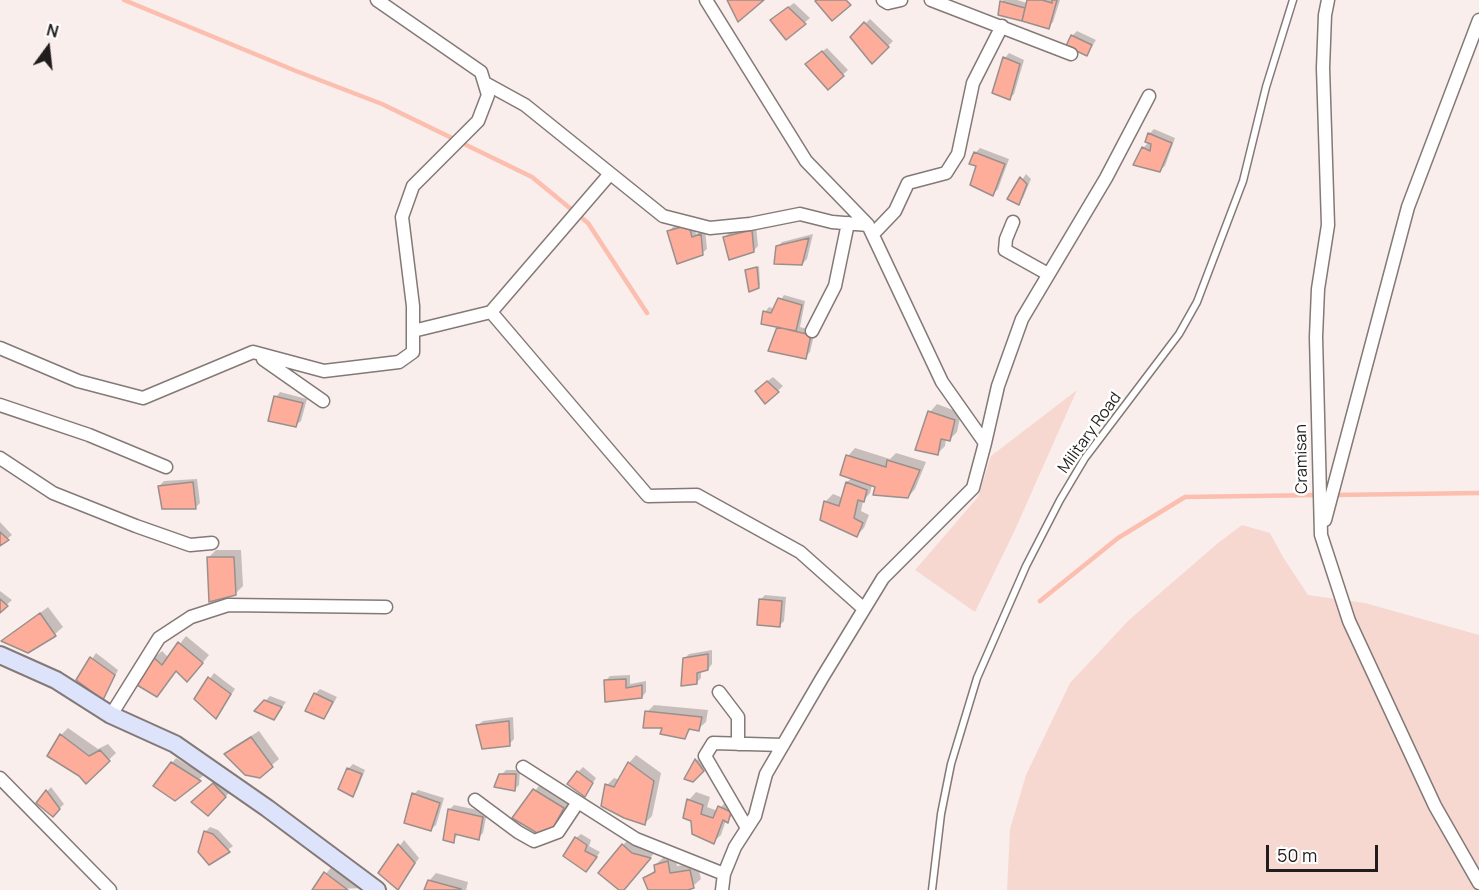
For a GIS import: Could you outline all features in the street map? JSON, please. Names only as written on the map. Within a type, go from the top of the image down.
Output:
[{"type":"street","points":[[0,348],[78,381],[143,398],[254,352],[324,371],[399,362],[413,352],[413,306],[402,216],[413,186],[478,121],[488,95],[481,72],[377,0]]},
{"type":"street","points":[[705,0],[806,161],[870,230],[942,382],[985,443]]},
{"type":"street","points":[[883,0],[888,3],[901,0]]},
{"type":"street","points":[[931,0],[1071,54]]},
{"type":"street","name":"Cramisan","points":[[1328,0],[1325,15],[1323,68],[1328,225],[1318,289],[1316,337],[1321,535],[1349,621],[1435,806],[1479,883]]},
{"type":"street","points":[[1321,535],[1408,207],[1479,20]]},
{"type":"street","points":[[870,230],[895,211],[908,183],[946,173],[958,154],[973,82],[1002,26]]},
{"type":"street","points":[[485,83],[525,105],[609,175],[663,216],[710,228],[750,224],[800,214],[848,223],[870,230]]},
{"type":"street","points":[[722,890],[724,874],[735,847],[755,816],[766,774],[883,578],[973,488],[998,386],[1022,319],[1106,178],[1149,96]]},
{"type":"street","points":[[413,331],[491,312],[609,175]]},
{"type":"street","points":[[1013,222],[1006,239],[1005,250],[1048,274]]},
{"type":"street","points":[[812,332],[835,286],[848,223]]},
{"type":"street","points":[[491,312],[648,496],[697,495],[800,552],[864,609]]},
{"type":"street","points":[[254,352],[323,401]]},
{"type":"street","points":[[0,405],[89,435],[166,467]]},
{"type":"street","points":[[0,458],[53,493],[190,545],[212,543]]},
{"type":"street","points":[[111,715],[159,638],[191,617],[228,605],[386,607]]},
{"type":"street","points":[[0,655],[56,680],[111,715],[175,744],[377,890]]},
{"type":"street","points":[[719,692],[738,717],[738,744]]},
{"type":"street","points":[[747,828],[705,756],[713,743],[783,745]]},
{"type":"street","points":[[523,767],[636,839],[724,874]]},
{"type":"street","points":[[0,778],[110,890]]},
{"type":"street","points":[[475,800],[534,841],[558,832],[578,802]]},
{"type":"lane","name":"Military Road","points":[[932,890],[941,814],[951,764],[977,678],[1026,566],[1060,500],[1085,458],[1179,334],[1197,302],[1243,181],[1266,87],[1293,0]]},
{"type":"shaded area","points":[[1077,390],[1014,532],[975,612],[915,570],[978,497],[991,456]]},
{"type":"shaded area","points":[[1242,525],[1270,533],[1308,595],[1365,603],[1479,635],[1479,890],[1007,890],[1010,829],[1026,775],[1070,683],[1129,620]]},
{"type":"building","points":[[727,0],[764,0],[738,22]]},
{"type":"building","points":[[846,0],[851,5],[832,21],[815,1]]},
{"type":"building","points":[[1027,0],[1052,3],[1052,0],[1057,0],[1049,29],[1022,21]]},
{"type":"building","points":[[1000,1],[1025,8],[1022,21],[998,15]]},
{"type":"building","points":[[788,7],[806,24],[786,40],[770,20]]},
{"type":"building","points":[[864,22],[889,47],[872,64],[850,37]]},
{"type":"building","points":[[1071,35],[1092,45],[1087,56],[1066,46]]},
{"type":"building","points":[[822,51],[844,76],[828,90],[805,64]]},
{"type":"building","points":[[1003,57],[1020,64],[1010,100],[992,93]]},
{"type":"building","points":[[1148,133],[1172,143],[1160,172],[1133,165],[1142,147],[1150,151],[1151,144],[1145,142]]},
{"type":"building","points":[[974,152],[1005,164],[993,196],[970,185],[976,166],[969,164]]},
{"type":"building","points":[[1020,177],[1027,184],[1019,205],[1007,199]]},
{"type":"building","points":[[689,225],[692,237],[701,234],[703,255],[677,264],[667,231]]},
{"type":"building","points":[[752,230],[754,252],[729,260],[723,237]]},
{"type":"building","points":[[809,238],[802,265],[774,264],[776,246]]},
{"type":"building","points":[[757,267],[759,288],[749,292],[745,270]]},
{"type":"building","points":[[778,298],[802,305],[796,331],[761,324],[763,311],[771,313]]},
{"type":"building","points":[[777,327],[811,335],[806,359],[768,351]]},
{"type":"building","points":[[767,381],[779,392],[765,404],[755,391]]},
{"type":"building","points":[[274,396],[303,403],[296,427],[268,421]]},
{"type":"building","points":[[928,411],[955,420],[950,441],[941,439],[938,455],[915,450]]},
{"type":"building","points":[[846,455],[886,467],[887,460],[920,470],[908,498],[873,495],[875,487],[840,475]]},
{"type":"building","points":[[193,482],[196,509],[162,509],[158,486]]},
{"type":"building","points":[[846,482],[867,490],[864,502],[858,500],[854,518],[863,523],[857,537],[820,520],[824,501],[839,506]]},
{"type":"building","points":[[0,532],[9,540],[0,546]]},
{"type":"building","points":[[207,557],[234,557],[236,595],[209,602]]},
{"type":"building","points":[[0,599],[8,606],[0,613]]},
{"type":"building","points":[[759,599],[782,601],[780,627],[757,625]]},
{"type":"building","points":[[40,613],[56,636],[28,653],[1,641]]},
{"type":"building","points":[[178,642],[203,663],[187,682],[176,671],[157,697],[137,685],[153,657],[162,665]]},
{"type":"building","points":[[708,654],[708,670],[697,673],[697,684],[681,686],[683,658]]},
{"type":"building","points":[[90,657],[115,675],[103,700],[76,680]]},
{"type":"building","points":[[208,677],[231,694],[216,719],[194,699]]},
{"type":"building","points":[[626,679],[626,688],[642,685],[642,698],[605,702],[604,680]]},
{"type":"building","points":[[314,693],[333,702],[324,719],[305,711]]},
{"type":"building","points":[[264,700],[282,707],[274,720],[254,711]]},
{"type":"building","points":[[645,711],[702,717],[699,731],[689,729],[685,739],[660,734],[662,728],[643,728]]},
{"type":"building","points":[[509,721],[510,746],[482,749],[476,725]]},
{"type":"building","points":[[60,734],[89,756],[100,750],[110,761],[86,784],[79,776],[47,756]]},
{"type":"building","points":[[251,737],[273,767],[260,778],[245,775],[224,754]]},
{"type":"building","points":[[695,759],[704,771],[693,782],[684,779]]},
{"type":"building","points":[[171,762],[201,781],[175,801],[153,786]]},
{"type":"building","points":[[628,762],[654,781],[645,825],[624,818],[601,806],[605,784],[614,787]]},
{"type":"building","points":[[347,768],[362,774],[353,797],[338,789]]},
{"type":"building","points":[[577,771],[593,783],[585,797],[567,784]]},
{"type":"building","points":[[499,774],[516,774],[515,791],[494,787]]},
{"type":"building","points":[[213,783],[226,797],[208,816],[191,802]]},
{"type":"building","points":[[533,789],[564,808],[553,828],[537,833],[512,818]]},
{"type":"building","points":[[46,790],[60,809],[53,817],[36,803]]},
{"type":"building","points":[[412,793],[440,803],[431,831],[404,823]]},
{"type":"building","points":[[687,799],[703,805],[701,814],[713,818],[718,806],[731,812],[728,823],[723,820],[714,844],[692,834],[691,821],[683,818]]},
{"type":"building","points":[[448,809],[483,817],[479,840],[455,834],[454,843],[443,840]]},
{"type":"building","points":[[204,831],[213,834],[230,852],[209,865],[198,852]]},
{"type":"building","points":[[575,837],[587,845],[585,851],[597,857],[586,872],[563,856]]},
{"type":"building","points":[[398,844],[415,863],[398,890],[378,873]]},
{"type":"building","points":[[622,844],[632,853],[651,858],[624,890],[619,890],[598,873]]},
{"type":"building","points":[[668,861],[670,873],[690,870],[694,888],[648,890],[643,878],[655,872],[654,865]]},
{"type":"building","points":[[324,872],[348,890],[312,890]]},
{"type":"building","points":[[428,880],[461,889],[461,890],[424,890]]},
{"type":"waterway","points":[[124,0],[382,104],[532,177],[588,223],[647,313]]},
{"type":"waterway","points":[[1333,495],[1479,493]]},
{"type":"waterway","points":[[1040,601],[1118,538],[1185,497],[1319,495]]}]
